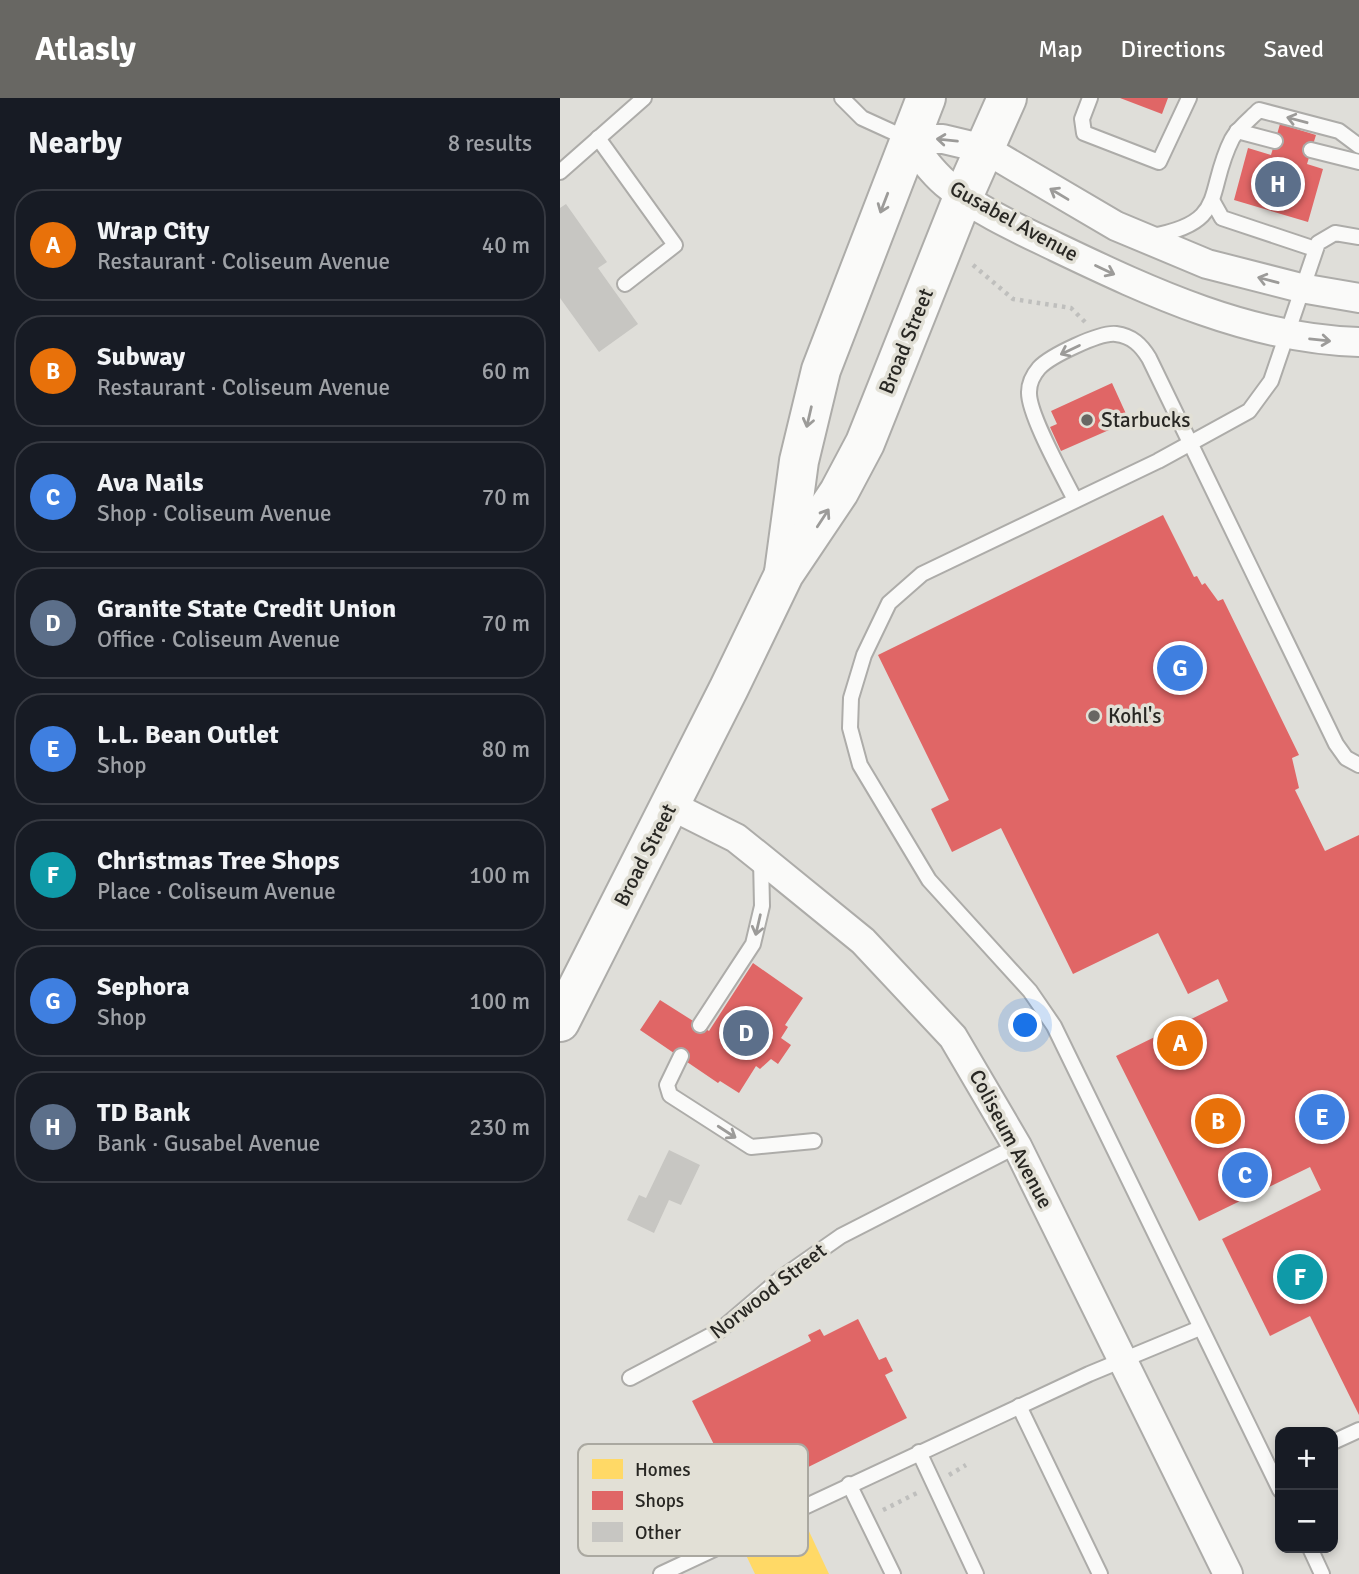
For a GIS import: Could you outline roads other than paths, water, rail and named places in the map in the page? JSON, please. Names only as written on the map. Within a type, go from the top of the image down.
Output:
[{"type":"main road","name":"Broad Street","points":[[784,574],[799,461],[821,370],[926,98]]},
{"type":"main road","name":"Broad Street","points":[[560,1022],[784,574],[839,492],[865,443],[963,197],[1007,98]]},
{"type":"street","points":[[908,139],[943,139],[985,149],[1089,211],[1141,237],[1207,264],[1301,288],[1359,298]]},
{"type":"street","name":"Gusabel Avenue","points":[[908,139],[942,180],[963,197],[1039,239],[1136,284],[1245,325],[1285,335],[1359,342]]},
{"type":"street","name":"Coliseum Avenue","points":[[670,805],[736,838],[863,942],[934,1013],[981,1080],[1017,1146],[1228,1574]]},
{"type":"lane","points":[[560,172],[644,98]]},
{"type":"lane","points":[[842,98],[862,118],[908,139]]},
{"type":"lane","points":[[1090,98],[1082,119],[1084,133],[1158,162],[1189,98]]},
{"type":"lane","points":[[1141,237],[1185,227],[1205,214],[1213,202],[1237,131],[1261,104],[1339,131],[1359,146]]},
{"type":"lane","points":[[1237,131],[1275,141]]},
{"type":"lane","points":[[598,138],[676,245],[625,284]]},
{"type":"lane","points":[[1311,150],[1359,162]]},
{"type":"lane","points":[[1213,202],[1222,218],[1315,249]]},
{"type":"lane","points":[[1275,1468],[1200,1328],[1054,1026],[1030,990],[929,880],[860,765],[850,728],[851,698],[864,655],[883,614],[902,590],[922,573],[1190,444],[1236,419],[1258,403],[1271,381],[1315,249],[1324,238],[1335,233],[1359,237]]},
{"type":"lane","points":[[1074,500],[1031,408],[1029,392],[1034,374],[1048,361],[1105,334],[1134,340],[1149,358],[1336,744],[1346,758],[1359,765]]},
{"type":"lane","points":[[700,1025],[753,944],[763,895],[761,858]]},
{"type":"lane","points":[[681,1056],[667,1084],[670,1095],[751,1147],[814,1141]]},
{"type":"lane","name":"Norwood Street","points":[[630,1378],[719,1331],[781,1278],[841,1236],[1017,1146]]},
{"type":"lane","points":[[808,1503],[1019,1406],[1200,1328]]},
{"type":"lane","points":[[1019,1406],[1100,1574]]},
{"type":"lane","points":[[1338,1440],[1359,1430]]},
{"type":"lane","points":[[919,1452],[976,1574]]},
{"type":"lane","points":[[849,1483],[893,1574]]},
{"type":"lane","points":[[1312,1553],[1322,1574]]},
{"type":"lane","points":[[661,1574],[698,1556]]},
{"type":"place","name":"TD Bank","points":[[1278,184]]},
{"type":"place","name":"Starbucks","points":[[1087,420]]},
{"type":"place","name":"Sephora","points":[[1180,668]]},
{"type":"place","name":"Kohl's","points":[[1094,716]]},
{"type":"place","name":"Granite State Credit Union","points":[[746,1033]]},
{"type":"place","name":"Wrap City","points":[[1180,1043]]},
{"type":"place","name":"L.L. Bean Outlet","points":[[1322,1117]]},
{"type":"place","name":"Subway","points":[[1218,1121]]},
{"type":"place","name":"Ava Nails","points":[[1245,1175]]},
{"type":"place","name":"Christmas Tree Shops","points":[[1300,1277]]}]
